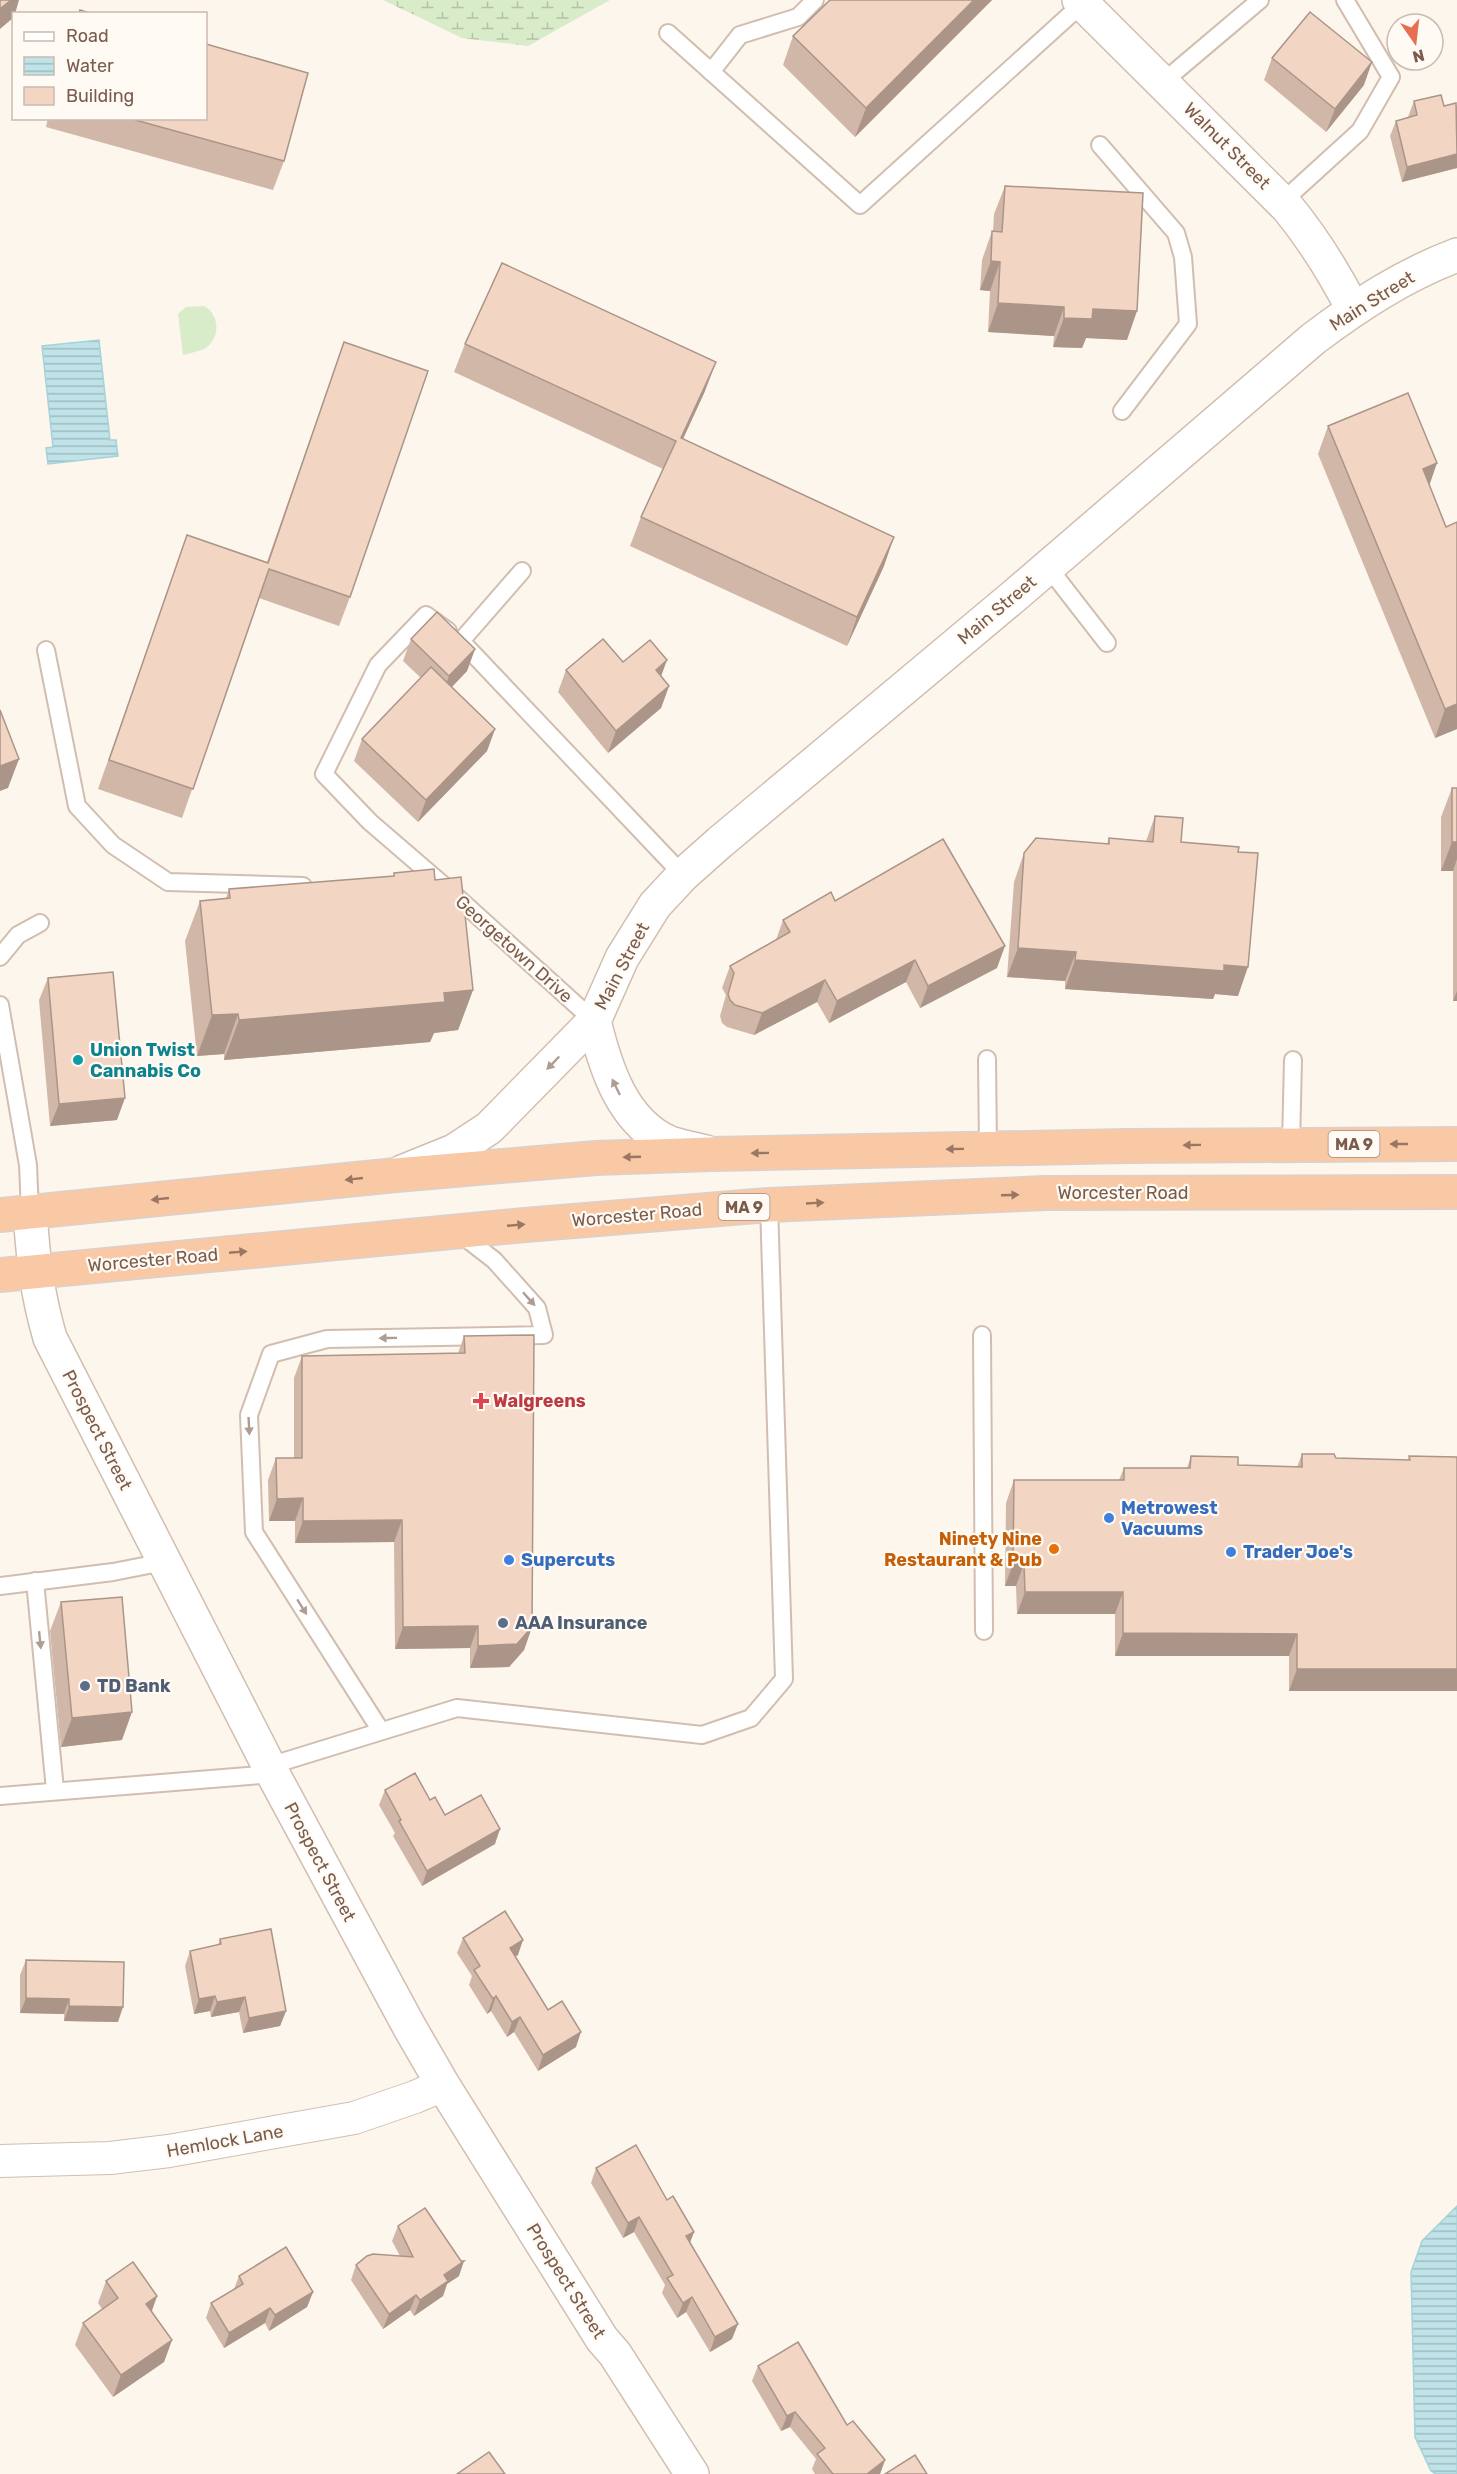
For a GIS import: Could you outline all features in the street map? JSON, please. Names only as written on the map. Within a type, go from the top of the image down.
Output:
[{"type":"highway","name":"MA 9","points":[[15,1214],[396,1175],[585,1159],[711,1154],[988,1149],[1457,1144]]},
{"type":"highway","name":"Worcester Road","points":[[0,1275],[456,1231],[769,1205],[1045,1193],[1457,1192]]},
{"type":"street","name":"Walnut Street","points":[[1081,2],[1282,202],[1313,239],[1333,270],[1353,309]]},
{"type":"street","name":"Main Street","points":[[396,1175],[454,1151],[489,1128],[594,1021],[622,958],[656,905],[683,875],[1048,567],[1279,368],[1353,309],[1396,283],[1457,255]]},
{"type":"street","name":"Main Street","points":[[594,1021],[604,1060],[619,1095],[643,1126],[669,1142],[711,1154]]},
{"type":"street","name":"Prospect Street","points":[[15,1214],[34,1271],[39,1301],[50,1338],[271,1770],[442,2085],[602,2339],[615,2354],[692,2474]]},
{"type":"street","name":"Hemlock Lane","points":[[0,2161],[110,2158],[170,2151],[354,2118],[442,2085]]},
{"type":"lane","points":[[711,72],[740,35],[798,17],[815,0]]},
{"type":"lane","points":[[1163,82],[1260,0]]},
{"type":"lane","points":[[1282,202],[1360,131],[1391,77],[1345,0]]},
{"type":"lane","points":[[668,33],[860,205],[1081,2]]},
{"type":"lane","points":[[1100,145],[1176,233],[1184,268],[1188,324],[1122,411]]},
{"type":"lane","points":[[1048,567],[1107,642]]},
{"type":"lane","points":[[461,641],[522,571]]},
{"type":"lane","points":[[449,890],[370,822],[324,774],[378,665],[426,615],[461,641],[683,875]]},
{"type":"lane","points":[[46,650],[77,806],[113,845],[168,882],[320,886]]},
{"type":"lane","name":"Georgetown Drive","points":[[425,889],[449,890],[594,1021]]},
{"type":"lane","points":[[0,957],[18,935],[40,923]]},
{"type":"lane","points":[[0,1005],[28,1165],[15,1214]]},
{"type":"lane","points":[[987,1059],[988,1149]]},
{"type":"lane","points":[[1291,1144],[1293,1060]]},
{"type":"lane","points":[[0,1796],[271,1770],[381,1731],[456,1708],[702,1735],[751,1718],[784,1679],[769,1205]]},
{"type":"lane","points":[[381,1731],[254,1532],[249,1415],[271,1354],[327,1339],[544,1335],[537,1308],[494,1260],[456,1231]]},
{"type":"lane","points":[[982,1335],[984,1631]]},
{"type":"lane","points":[[0,1586],[164,1562]]},
{"type":"lane","points":[[35,1581],[56,1790]]},
{"type":"green space","points":[[383,0],[610,0],[528,46],[462,38]]},
{"type":"green space","points":[[204,306],[213,314],[216,325],[215,337],[205,348],[183,355],[178,314],[186,307]]},
{"type":"water","points":[[99,340],[110,440],[116,440],[118,456],[48,464],[46,448],[53,447],[42,346]]},
{"type":"water","points":[[1457,2206],[1457,2474],[1436,2474],[1431,2471],[1415,2437],[1411,2272],[1422,2241]]},
{"type":"building","points":[[0,0],[11,0],[0,9]]},
{"type":"building","points":[[830,0],[974,0],[866,108],[793,36]]},
{"type":"building","points":[[1310,12],[1372,62],[1335,109],[1272,58]]},
{"type":"building","points":[[207,44],[308,73],[284,161],[135,120],[207,120]]},
{"type":"building","points":[[1441,95],[1444,106],[1456,103],[1457,154],[1407,167],[1396,121],[1417,115],[1414,101]]},
{"type":"building","points":[[1005,186],[1143,193],[1137,311],[1093,309],[1092,319],[1064,318],[1064,307],[998,303],[1000,262],[991,261],[992,231],[1002,232]]},
{"type":"building","points":[[502,263],[716,362],[681,438],[894,537],[857,617],[641,517],[676,441],[465,344]]},
{"type":"building","points":[[344,342],[428,371],[350,597],[269,569],[193,789],[109,760],[187,535],[268,563]]},
{"type":"building","points":[[1408,393],[1437,463],[1423,469],[1446,527],[1457,522],[1457,704],[1445,709],[1328,426]]},
{"type":"building","points":[[437,612],[475,649],[449,676],[411,639]]},
{"type":"building","points":[[603,639],[623,662],[650,640],[667,660],[656,670],[669,686],[616,731],[566,670]]},
{"type":"building","points":[[431,667],[495,729],[426,800],[362,739]]},
{"type":"building","points":[[0,710],[19,759],[0,766]]},
{"type":"building","points":[[1452,788],[1457,788],[1457,842],[1452,842]]},
{"type":"building","points":[[1155,816],[1183,818],[1181,842],[1239,847],[1238,852],[1258,853],[1248,967],[1224,965],[1224,971],[1075,960],[1076,952],[1018,948],[1024,853],[1036,838],[1109,844],[1109,838],[1153,842]]},
{"type":"building","points":[[943,839],[1005,946],[928,986],[915,960],[837,1001],[825,980],[762,1013],[735,1005],[730,1000],[728,994],[734,973],[730,966],[790,932],[783,920],[831,892],[835,901]]},
{"type":"building","points":[[434,869],[435,880],[461,877],[473,990],[444,993],[445,1002],[239,1020],[238,1014],[212,1015],[200,901],[230,898],[229,889],[394,876],[394,873]]},
{"type":"building","name":"Union Twist Cannabis Co","points":[[113,972],[125,1098],[59,1104],[48,978]]},
{"type":"building","points":[[534,1335],[532,1627],[517,1644],[478,1646],[478,1626],[403,1627],[402,1520],[303,1521],[303,1498],[277,1499],[276,1458],[302,1458],[302,1356],[465,1353],[464,1336]]},
{"type":"building","name":"Trader Joe's","points":[[1302,1454],[1334,1454],[1336,1458],[1410,1460],[1409,1456],[1457,1457],[1457,1669],[1297,1669],[1297,1634],[1123,1633],[1123,1592],[1025,1592],[1024,1564],[1013,1564],[1014,1480],[1124,1480],[1124,1468],[1190,1468],[1191,1456],[1238,1457],[1238,1465],[1302,1467]]},
{"type":"building","points":[[122,1597],[132,1712],[72,1718],[61,1602]]},
{"type":"building","points":[[415,1773],[430,1800],[435,1797],[445,1815],[481,1795],[500,1829],[427,1871],[399,1821],[401,1820],[385,1790]]},
{"type":"building","points":[[505,1911],[523,1940],[510,1948],[548,2010],[562,2001],[581,2032],[543,2055],[520,2017],[512,2022],[496,1996],[493,1999],[474,1970],[480,1966],[463,1938]]},
{"type":"building","points":[[271,1929],[286,2011],[249,2018],[245,1997],[217,2002],[215,1996],[199,1999],[190,1951],[221,1944],[220,1939]]},
{"type":"building","points":[[26,1960],[124,1962],[123,2007],[69,2006],[69,1999],[26,1998]]},
{"type":"building","points":[[636,2145],[667,2200],[673,2196],[694,2232],[686,2236],[738,2324],[715,2337],[692,2297],[683,2303],[667,2278],[673,2275],[639,2217],[628,2223],[596,2168]]},
{"type":"building","points":[[425,2208],[461,2261],[464,2261],[444,2275],[448,2281],[420,2300],[416,2295],[389,2314],[356,2265],[373,2254],[413,2257],[398,2226]]},
{"type":"building","points":[[286,2247],[313,2292],[275,2315],[270,2308],[229,2333],[211,2303],[243,2284],[239,2276]]},
{"type":"building","points":[[133,2262],[157,2296],[146,2304],[172,2340],[121,2375],[83,2323],[118,2298],[106,2281]]},
{"type":"building","points":[[798,2342],[847,2425],[853,2421],[885,2460],[867,2474],[833,2474],[817,2454],[825,2448],[795,2412],[787,2416],[758,2366]]},
{"type":"building","points":[[489,2452],[505,2474],[457,2474]]},
{"type":"building","points":[[915,2455],[927,2474],[885,2474]]},
{"type":"place","name":"Union Twist Cannabis Co","points":[[78,1060]]},
{"type":"place","name":"Walgreens","points":[[481,1401]]},
{"type":"place","name":"Metrowest Vacuums","points":[[1109,1518]]},
{"type":"place","name":"Ninety Nine Restaurant & Pub","points":[[1054,1549]]},
{"type":"place","name":"Trader Joe's","points":[[1231,1552]]},
{"type":"place","name":"Supercuts","points":[[509,1560]]},
{"type":"place","name":"AAA Insurance","points":[[503,1623]]},
{"type":"place","name":"TD Bank","points":[[85,1686]]}]
